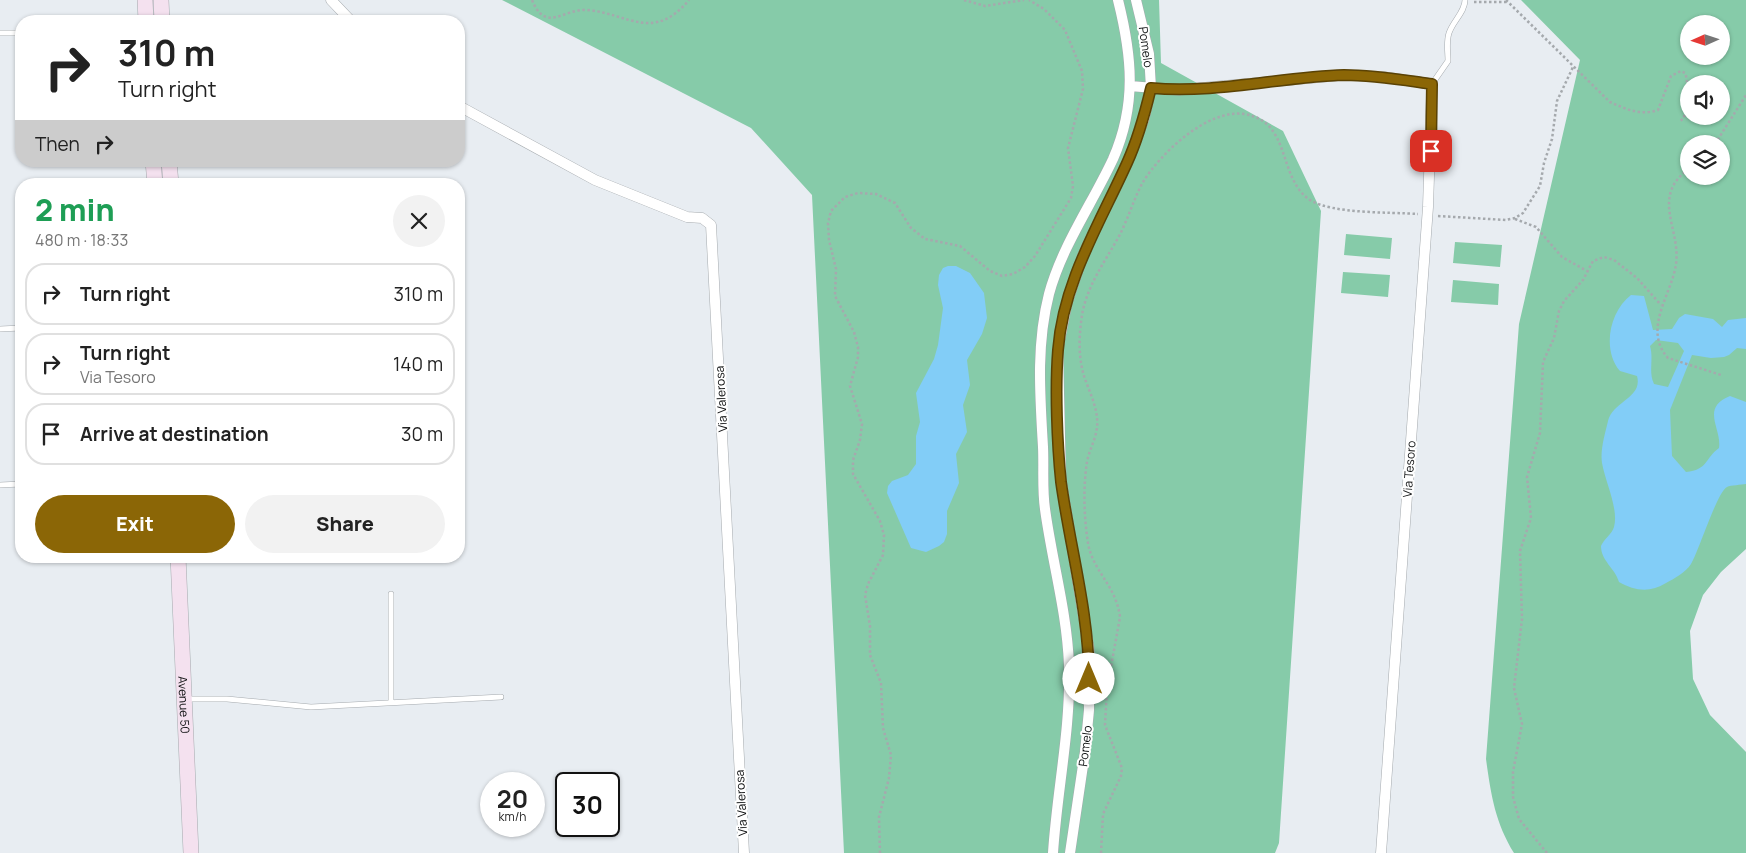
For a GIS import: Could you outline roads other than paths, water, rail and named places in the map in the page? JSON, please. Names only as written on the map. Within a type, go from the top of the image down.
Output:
[{"type":"main road","points":[[145,0],[146,15]]},
{"type":"main road","points":[[161,0],[162,15]]},
{"type":"main road","name":"Avenue 50","points":[[178,563],[191,853]]},
{"type":"street","points":[[331,0],[345,15]]},
{"type":"street","name":"Pomelo","points":[[1053,853],[1069,720],[1069,665],[1065,616],[1045,507],[1038,368],[1042,324],[1050,291],[1067,248],[1113,158],[1126,117],[1130,86],[1129,48],[1118,0]]},
{"type":"street","name":"Pomelo","points":[[1070,853],[1085,752],[1089,710],[1089,649],[1061,480],[1058,349],[1067,303],[1083,255],[1128,161],[1144,119],[1151,88],[1149,54],[1136,0]]},
{"type":"street","points":[[1130,86],[1178,90],[1344,75],[1384,77],[1432,84]]},
{"type":"street","name":"Via Tesoro","points":[[1381,853],[1428,215],[1432,84]]},
{"type":"street","name":"Via Valerosa","points":[[465,109],[596,180],[687,217],[702,218],[712,224],[744,853]]},
{"type":"lane","points":[[1432,84],[1448,61],[1447,40],[1449,31],[1465,7],[1465,1]]},
{"type":"lane","points":[[0,34],[15,33]]},
{"type":"lane","points":[[0,330],[15,329]]},
{"type":"lane","points":[[0,485],[15,484]]},
{"type":"lane","points":[[391,594],[391,701]]},
{"type":"lane","points":[[184,699],[227,699],[311,707],[391,701],[502,697]]},
{"type":"water","points":[[956,266],[970,273],[984,293],[987,318],[982,334],[967,360],[970,385],[963,405],[967,432],[956,454],[959,483],[947,511],[947,534],[944,542],[926,552],[911,548],[887,493],[888,486],[892,481],[908,475],[916,464],[916,436],[920,422],[916,393],[934,359],[938,345],[943,308],[938,285],[939,275],[943,268]]},
{"type":"water","points":[[1631,295],[1644,296],[1653,330],[1672,329],[1679,318],[1685,314],[1713,319],[1722,327],[1728,320],[1746,318],[1746,349],[1737,348],[1724,357],[1711,358],[1692,355],[1670,410],[1672,456],[1686,472],[1698,469],[1719,448],[1714,419],[1716,406],[1730,396],[1746,402],[1746,484],[1729,486],[1723,491],[1689,567],[1660,586],[1642,590],[1619,582],[1603,556],[1601,546],[1613,530],[1615,520],[1615,512],[1602,463],[1604,437],[1611,414],[1632,395],[1638,383],[1637,376],[1620,371],[1611,353],[1610,332],[1617,311]],"holes":[[[1656,340],[1678,343],[1684,351],[1668,387],[1654,384],[1651,375],[1650,346]]]}]
